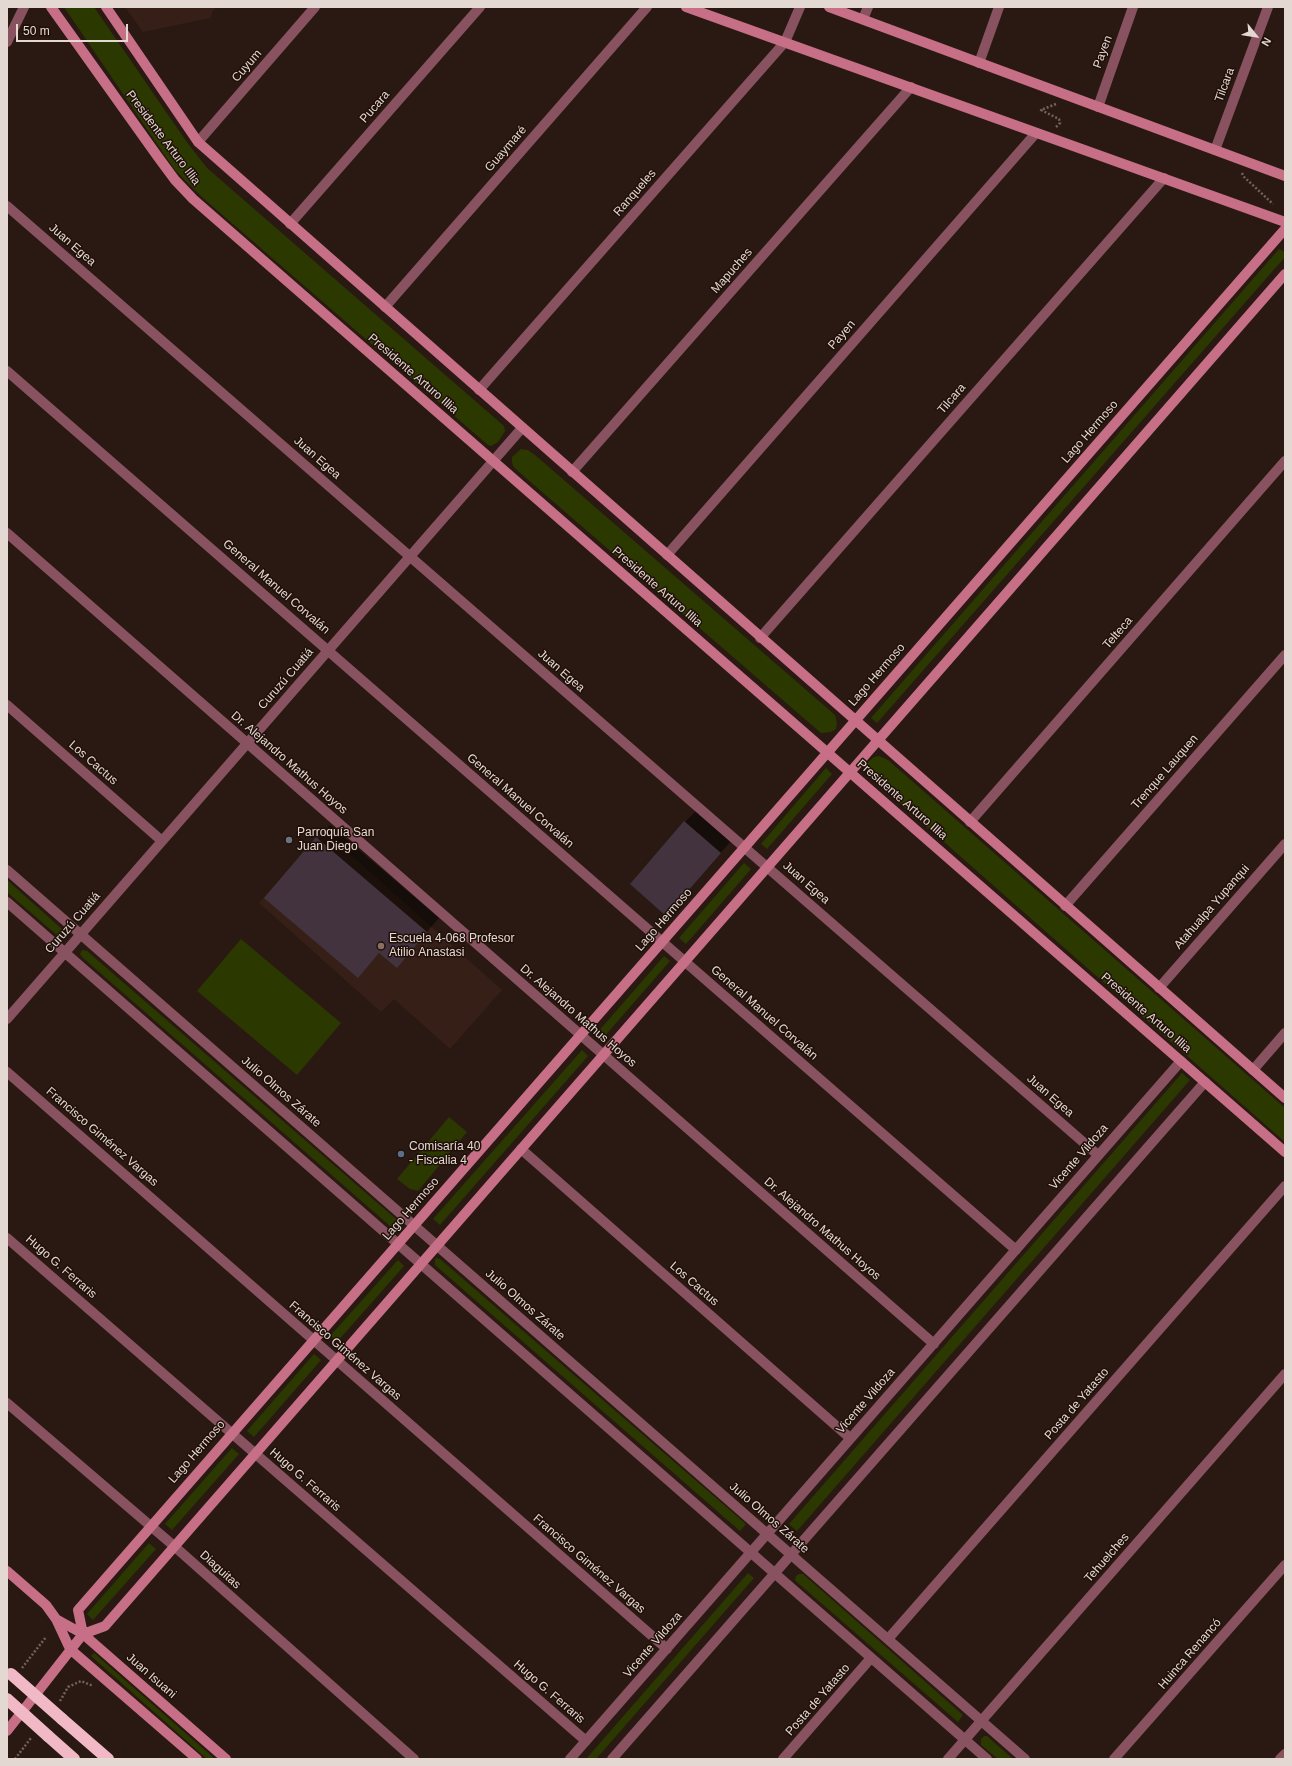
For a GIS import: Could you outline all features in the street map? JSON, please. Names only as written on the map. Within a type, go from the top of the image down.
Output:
[{"type":"highway","points":[[13,1672],[62,1719],[108,1759]]},
{"type":"highway","points":[[7,1699],[74,1759]]},
{"type":"street","points":[[7,42],[24,7]]},
{"type":"street","name":"Presidente Arturo Illia","points":[[51,7],[175,180],[193,199],[1285,1152]]},
{"type":"street","points":[[106,7],[198,142],[877,741],[1285,1098]]},
{"type":"street","name":"Cuyum","points":[[198,142],[315,7]]},
{"type":"street","name":"Pucara","points":[[290,224],[480,7]]},
{"type":"street","name":"Guaymaré","points":[[385,307],[647,7]]},
{"type":"street","points":[[686,7],[1285,222]]},
{"type":"street","name":"Ranqueles","points":[[479,390],[785,42],[800,7]]},
{"type":"street","points":[[829,7],[1285,176]]},
{"type":"street","points":[[863,19],[868,7]]},
{"type":"street","points":[[979,63],[1000,7]]},
{"type":"street","name":"Payen","points":[[1098,107],[1133,7]]},
{"type":"street","name":"Tilcara","points":[[1215,150],[1268,7]]},
{"type":"street","name":"Mapuches","points":[[572,472],[911,87]]},
{"type":"street","name":"Payen","points":[[667,555],[1036,133]]},
{"type":"street","name":"Tilcara","points":[[760,638],[1164,178]]},
{"type":"street","name":"Juan Egea","points":[[7,206],[1098,1155]]},
{"type":"street","name":"Lago Hermoso","points":[[83,1634],[78,1610],[745,848],[854,720],[1285,229]]},
{"type":"street","points":[[7,1731],[83,1634],[105,1626],[1285,274]]},
{"type":"street","name":"General Manuel Corvalán","points":[[7,371],[1016,1250]]},
{"type":"street","name":"Curuzú Cuatiá","points":[[7,1019],[522,428]]},
{"type":"street","name":"Telteca","points":[[970,822],[1285,461]]},
{"type":"street","name":"Dr. Alejandro Mathus Hoyos","points":[[7,533],[934,1344]]},
{"type":"street","name":"Trenque Lauquen","points":[[1065,906],[1285,654]]},
{"type":"street","name":"Los Cactus","points":[[7,705],[162,841]]},
{"type":"street","name":"Atahualpa Yupanqui","points":[[1159,988],[1285,844]]},
{"type":"street","name":"Julio Olmos Zárate","points":[[7,870],[1025,1759]]},
{"type":"street","points":[[7,902],[987,1759]]},
{"type":"street","points":[[1253,1070],[1285,1033]]},
{"type":"street","name":"Vicente Vildoza","points":[[570,1759],[1181,1061]]},
{"type":"street","name":"Francisco Giménez Vargas","points":[[7,1072],[667,1649]]},
{"type":"street","points":[[612,1759],[1205,1082]]},
{"type":"street","name":"Los Cactus","points":[[521,1149],[850,1438]]},
{"type":"street","name":"Posta de Yatasto","points":[[888,1639],[1285,1186]]},
{"type":"street","name":"Hugo G. Ferraris","points":[[7,1238],[586,1741]]},
{"type":"street","name":"Tehuelches","points":[[948,1759],[1285,1374]]},
{"type":"street","name":"Diaguitas","points":[[7,1402],[174,1546],[414,1759]]},
{"type":"street","name":"Huinca Renancó","points":[[1114,1759],[1285,1565]]},
{"type":"street","name":"Juan Isuani","points":[[7,1571],[46,1605],[56,1619],[70,1649],[197,1759]]},
{"type":"street","name":"Juan Isuani","points":[[56,1619],[83,1634],[226,1759]]},
{"type":"street","name":"Posta de Yatasto","points":[[783,1759],[871,1658]]},
{"type":"street","points":[[1280,1759],[1285,1754]]},
{"type":"path","points":[[1051,138],[1053,129],[1060,122],[1059,119],[1041,110],[1055,104],[1061,106]]},
{"type":"path","points":[[1235,158],[1243,176],[1273,204],[1269,217]]},
{"type":"path","points":[[13,1672],[46,1637]]},
{"type":"path","points":[[57,1705],[68,1687],[81,1681],[92,1686],[98,1691]]},
{"type":"path","points":[[14,1759],[33,1735]]},
{"type":"shaded area","points":[[125,7],[215,7],[210,18],[143,32]]},
{"type":"shaded area","name":"Escuela 4-068 Profesor Atilio Anastasi","points":[[323,830],[502,990],[450,1049],[394,999],[381,1012],[259,903]]},
{"type":"green space","points":[[64,7],[94,7],[186,141],[207,168],[504,426],[505,431],[498,442],[491,446],[488,445],[203,198],[176,171]]},
{"type":"green space","points":[[1279,249],[1285,252],[1285,257],[877,723],[871,718]]},
{"type":"green space","points":[[521,449],[528,450],[535,455],[835,715],[837,723],[836,729],[831,732],[821,733],[519,472],[513,466],[512,457]]},
{"type":"green space","points":[[879,756],[888,760],[1285,1108],[1285,1142],[869,776],[866,768],[868,762],[874,757]]},
{"type":"green space","points":[[826,768],[832,774],[767,849],[761,844]]},
{"type":"green space","points":[[744,863],[751,869],[686,944],[679,938]]},
{"type":"green space","points":[[7,880],[63,930],[64,935],[58,936],[7,892]]},
{"type":"green space","points":[[241,939],[341,1023],[297,1075],[197,991]]},
{"type":"green space","points":[[82,950],[87,951],[396,1219],[400,1224],[400,1228],[396,1230],[390,1226],[82,957],[80,954]]},
{"type":"green space","points":[[664,956],[670,961],[603,1038],[597,1033]]},
{"type":"green space","points":[[582,1050],[588,1056],[440,1225],[433,1219]]},
{"type":"green space","points":[[1182,1073],[1190,1080],[797,1531],[789,1524]]},
{"type":"green space","points":[[449,1117],[467,1132],[418,1191],[410,1189],[397,1179]]},
{"type":"green space","points":[[437,1258],[746,1524],[740,1531],[435,1265],[435,1259]]},
{"type":"green space","points":[[398,1260],[404,1266],[337,1342],[330,1336]]},
{"type":"green space","points":[[314,1354],[321,1360],[254,1437],[247,1431]]},
{"type":"green space","points":[[232,1448],[239,1454],[172,1530],[165,1524]]},
{"type":"green space","points":[[149,1543],[156,1549],[93,1620],[87,1614]]},
{"type":"green space","points":[[748,1573],[754,1578],[596,1759],[586,1759]]},
{"type":"green space","points":[[803,1574],[963,1715],[958,1722],[798,1583],[795,1580],[796,1576]]},
{"type":"green space","points":[[94,1653],[215,1759],[207,1759],[91,1656]]},
{"type":"green space","points":[[984,1736],[987,1736],[1013,1759],[998,1759],[981,1745],[981,1739]]},
{"type":"building","points":[[684,821],[721,853],[666,916],[630,884]]},
{"type":"building","points":[[316,837],[427,932],[397,968],[379,953],[358,978],[264,898]]},
{"type":"place","name":"Parroquía San Juan Diego","points":[[289,840]]},
{"type":"place","name":"Escuela 4-068 Profesor Atilio Anastasi","points":[[381,946]]},
{"type":"place","name":"Comisaría 40 - Fiscalia 4","points":[[401,1154]]}]
